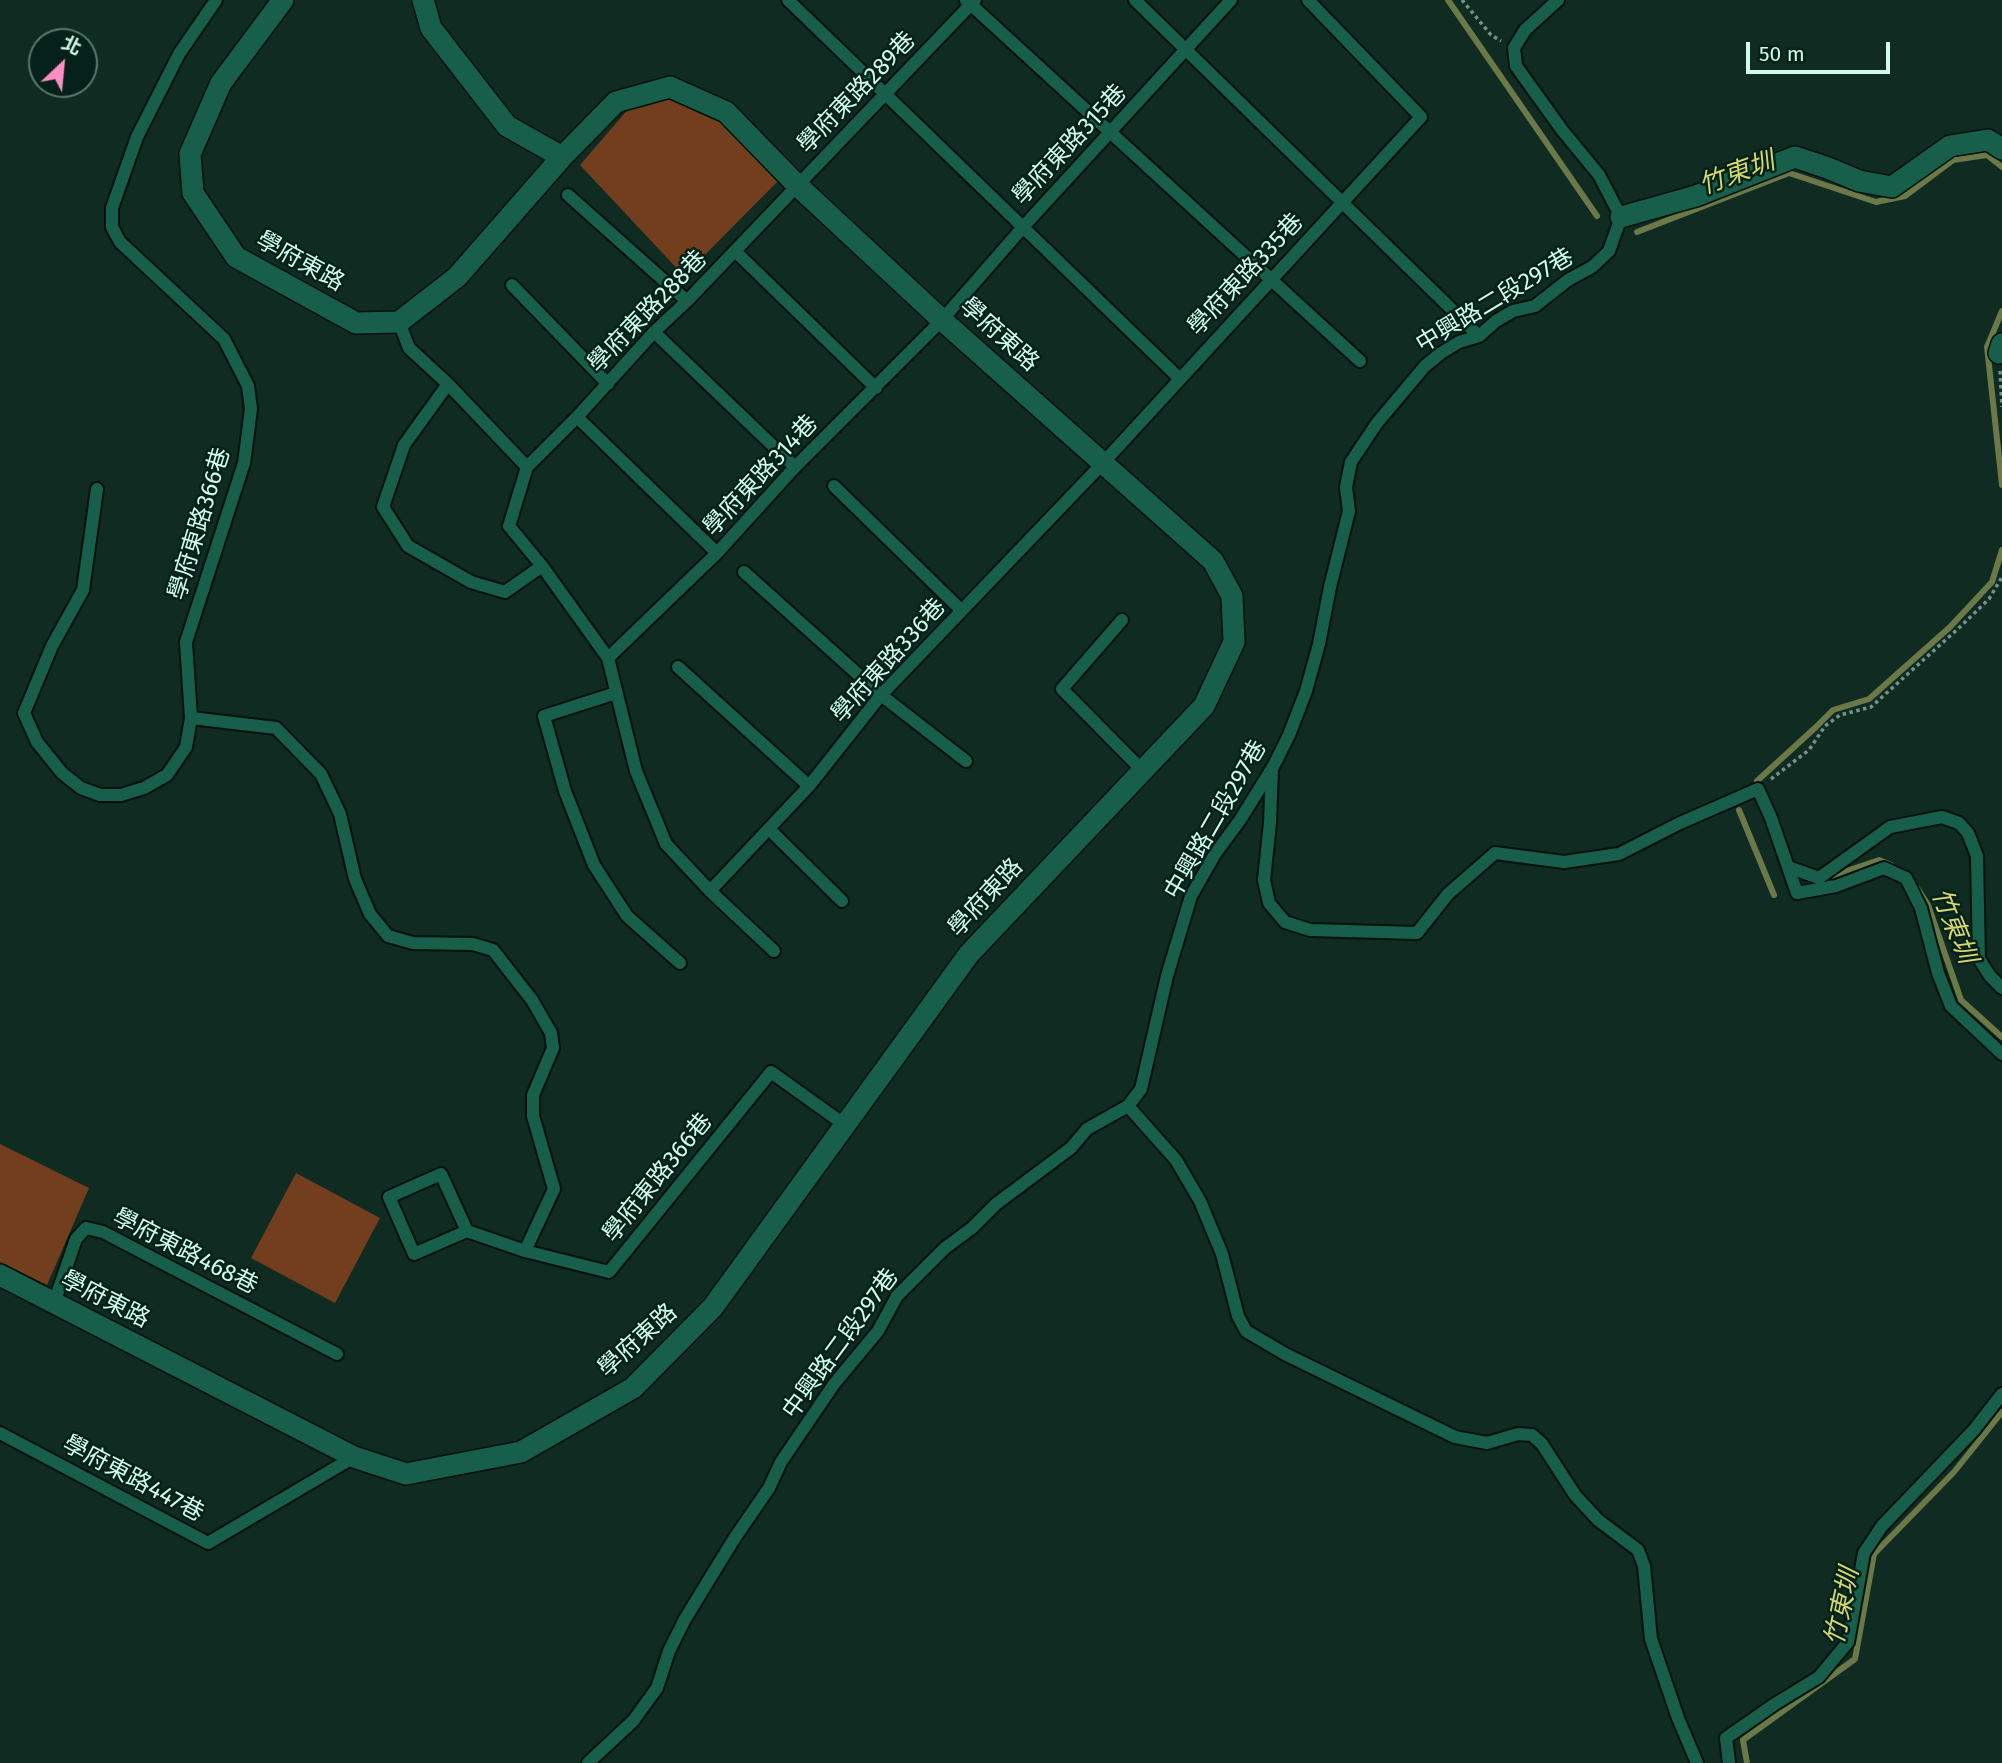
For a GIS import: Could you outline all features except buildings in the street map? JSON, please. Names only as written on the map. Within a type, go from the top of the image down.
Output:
[{"type":"street","name":"學府東路","points":[[0,1275],[354,1457],[406,1474],[521,1452],[633,1388],[713,1307],[969,954],[1204,706],[1234,642],[1232,596],[1213,561],[942,320],[797,185],[726,112],[670,88],[616,102],[562,156],[457,277],[399,322],[356,323],[236,257],[192,193],[190,154],[221,83],[283,0]]},
{"type":"street","points":[[423,0],[431,28],[506,126],[562,156]]},
{"type":"street","points":[[1620,217],[1696,195],[1796,157],[1858,181],[1892,187],[1950,146],[1988,140],[2002,149]]},
{"type":"lane","name":"學府東路366巷","points":[[97,489],[83,590],[52,646],[24,713],[37,742],[62,774],[81,788],[100,796],[121,795],[144,788],[167,775],[186,747],[191,718],[186,642],[244,463],[251,409],[248,386],[224,339],[120,242],[112,227],[112,208],[137,137],[179,54],[216,0]]},
{"type":"lane","points":[[788,0],[1179,378]]},
{"type":"lane","points":[[1135,0],[1479,335]]},
{"type":"lane","name":"學府東路315巷","points":[[942,320],[1024,226],[1231,0]]},
{"type":"lane","name":"學府東路335巷","points":[[1103,463],[1421,117],[1308,0]]},
{"type":"lane","points":[[1558,0],[1525,30],[1514,48],[1516,66],[1562,130],[1599,175],[1620,217]]},
{"type":"lane","points":[[971,2],[1360,361]]},
{"type":"lane","name":"學府東路289巷","points":[[797,185],[971,2]]},
{"type":"lane","name":"學府東路288巷","points":[[527,467],[797,185]]},
{"type":"lane","points":[[568,195],[687,301]]},
{"type":"lane","name":"中興路二段297巷","points":[[588,1763],[633,1721],[657,1688],[669,1651],[685,1619],[769,1488],[781,1462],[834,1384],[878,1331],[897,1296],[945,1248],[972,1228],[996,1204],[1071,1147],[1087,1129],[1128,1106],[1142,1089],[1167,976],[1191,896],[1272,767],[1289,735],[1306,691],[1349,510],[1346,487],[1351,462],[1377,423],[1425,366],[1459,342],[1479,335],[1513,311],[1535,306],[1568,279],[1592,267],[1609,251],[1620,217]]},
{"type":"lane","points":[[735,251],[876,388]]},
{"type":"lane","points":[[512,285],[608,384]]},
{"type":"lane","name":"學府東路314巷","points":[[608,657],[718,552],[795,467],[942,320]]},
{"type":"lane","points":[[399,322],[409,348],[448,384],[527,467],[509,526],[608,657],[636,771],[666,845],[774,951]]},
{"type":"lane","points":[[654,332],[795,467]]},
{"type":"lane","points":[[448,384],[404,445],[383,507],[408,546],[471,582],[505,592],[541,566]]},
{"type":"lane","points":[[577,417],[718,552]]},
{"type":"lane","name":"學府東路336巷","points":[[710,891],[809,786],[881,695],[1103,463]]},
{"type":"lane","points":[[834,486],[961,610]]},
{"type":"lane","points":[[744,572],[881,695],[966,761]]},
{"type":"lane","points":[[1122,620],[1062,689],[1142,770]]},
{"type":"lane","points":[[678,667],[809,786]]},
{"type":"lane","points":[[616,693],[544,716],[565,791],[594,865],[627,916],[680,963]]},
{"type":"lane","points":[[191,718],[276,728],[321,774],[340,814],[355,879],[370,914],[388,936],[413,943],[473,944],[493,950],[533,1000],[551,1033],[553,1048],[533,1096],[533,1116],[554,1189],[525,1251],[467,1231],[414,1254],[389,1197],[441,1174],[467,1231]]},
{"type":"lane","points":[[1272,767],[1264,880],[1269,903],[1285,922],[1310,930],[1417,933],[1448,894],[1495,853],[1564,862],[1619,854],[1680,823],[1758,789],[1797,893],[1836,886],[1884,868],[1906,878],[1921,908],[1938,973],[1951,1006],[2002,1054]]},
{"type":"lane","points":[[1788,867],[1819,878],[1890,827],[1942,817],[1959,823],[1968,833],[1977,856],[1979,959],[2002,988]]},
{"type":"lane","points":[[769,829],[842,901]]},
{"type":"lane","name":"學府東路366巷","points":[[525,1251],[609,1272],[771,1073],[845,1125]]},
{"type":"lane","points":[[1128,1106],[1177,1160],[1200,1201],[1222,1255],[1238,1316],[1245,1331],[1285,1354],[1455,1437],[1487,1443],[1518,1434],[1532,1435],[1542,1444],[1575,1495],[1598,1520],[1638,1550],[1644,1566],[1650,1639],[1697,1763]]},
{"type":"lane","name":"學府東路468巷","points":[[54,1303],[76,1239],[86,1228],[103,1231],[337,1354]]},
{"type":"lane","points":[[1729,1763],[1726,1738],[1819,1677],[1848,1642],[1864,1553],[1882,1526],[1974,1430],[2002,1394]]},
{"type":"lane","name":"學府東路447巷","points":[[0,1433],[208,1543],[354,1457]]},
{"type":"path","points":[[1462,0],[1491,35],[1514,48]]},
{"type":"path","points":[[2001,349],[2002,407]]},
{"type":"path","points":[[1758,789],[1809,750],[1825,726],[1840,715],[1871,707],[1989,599],[2002,577]]},
{"type":"shaded area","points":[[642,93],[709,96],[787,172],[684,276],[580,165]]},
{"type":"shaded area","points":[[0,1144],[89,1188],[47,1285],[0,1262]]},
{"type":"shaded area","points":[[296,1173],[380,1218],[335,1303],[251,1258]]},
{"type":"waterway","name":"竹東圳","points":[[1448,0],[1597,216]]},
{"type":"waterway","name":"竹東圳","points":[[1637,232],[1789,173],[1876,202],[1905,196],[1953,160],[1987,155],[2002,167]]},
{"type":"waterway","name":"竹東圳","points":[[2002,311],[1987,347],[2002,485]]},
{"type":"waterway","name":"竹東圳","points":[[1757,781],[1833,710],[1869,699],[1950,627],[1992,582],[2002,550]]},
{"type":"waterway","name":"竹東圳","points":[[1739,810],[1774,895]]},
{"type":"waterway","name":"竹東圳","points":[[1811,883],[1879,860],[1891,865]]},
{"type":"waterway","name":"竹東圳","points":[[1917,888],[1928,905],[1961,1000],[2002,1037]]},
{"type":"waterway","name":"竹東圳","points":[[1747,1763],[1743,1740],[1855,1659],[1874,1554],[1954,1472],[2002,1412]]}]
